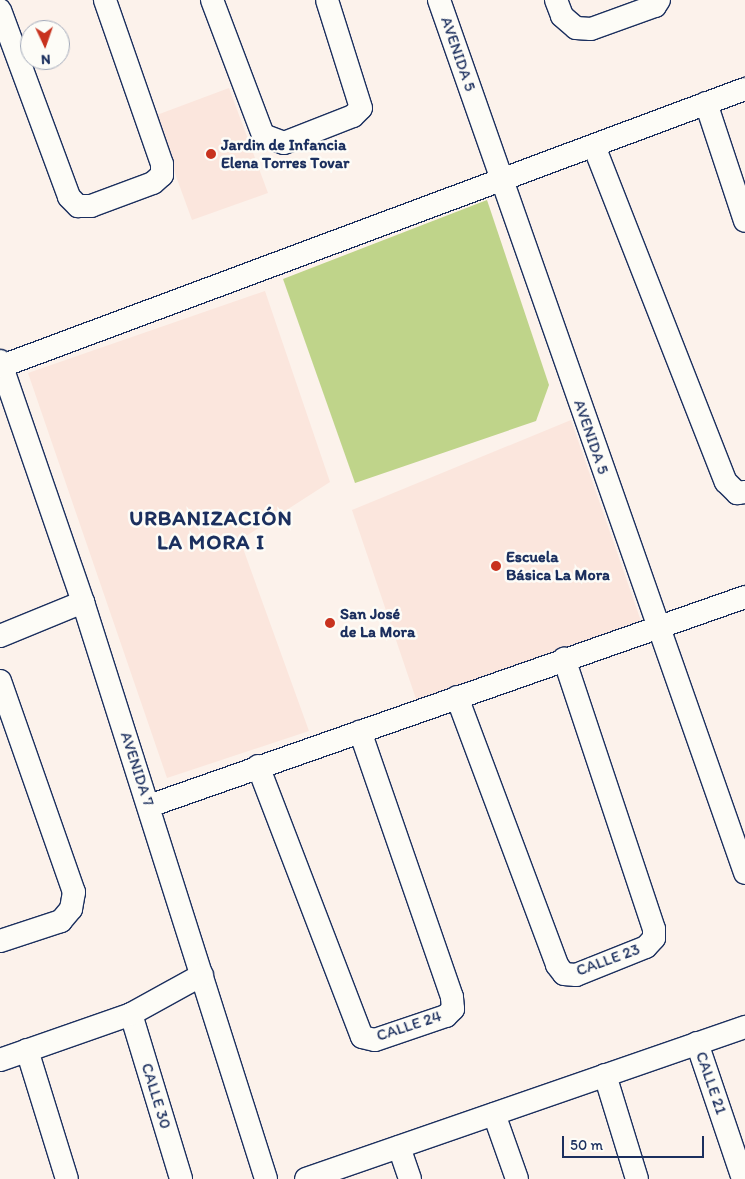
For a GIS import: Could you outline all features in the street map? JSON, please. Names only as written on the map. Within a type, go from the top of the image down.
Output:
[{"type":"street","points":[[0,10],[70,197],[78,206],[91,206],[153,182],[162,175],[162,164],[105,0]]},
{"type":"street","points":[[212,0],[263,135],[284,143],[353,116],[361,108],[326,0]]},
{"type":"street","name":"AVENIDA 5","points":[[439,0],[656,627],[745,873]]},
{"type":"street","points":[[556,0],[562,16],[576,28],[592,29],[655,6],[659,0]]},
{"type":"street","points":[[1,364],[745,89]]},
{"type":"street","points":[[706,103],[745,221]]},
{"type":"street","points":[[594,146],[726,482],[737,493],[745,492]]},
{"type":"street","name":"AVENIDA 7","points":[[1,364],[84,602],[266,1179]]},
{"type":"street","points":[[149,806],[457,696],[745,597]]},
{"type":"street","points":[[0,636],[84,602]]},
{"type":"street","name":"CALLE 23","points":[[457,696],[556,965],[564,974],[576,975],[646,947],[654,938],[654,929],[564,659]]},
{"type":"street","points":[[0,681],[74,892],[61,921],[0,941]]},
{"type":"street","name":"CALLE 24","points":[[258,766],[355,1027],[362,1037],[375,1040],[437,1019],[453,1009],[452,997],[360,731]]},
{"type":"street","points":[[0,1060],[131,1014],[202,975]]},
{"type":"street","name":"CALLE 30","points":[[131,1014],[181,1179]]},
{"type":"street","points":[[306,1179],[745,1026]]},
{"type":"street","name":"CALLE 21","points":[[697,1043],[743,1179]]},
{"type":"street","points":[[27,1050],[67,1179]]},
{"type":"street","points":[[605,1075],[637,1179]]},
{"type":"street","points":[[494,1114],[517,1179]]},
{"type":"street","points":[[399,1147],[410,1179]]},
{"type":"shaded area","name":"Jardin de Infancia Elena Torres Tovar","points":[[229,88],[268,193],[192,220],[154,116]]},
{"type":"shaded area","points":[[265,291],[330,482],[240,540],[309,731],[167,778],[28,373]]},
{"type":"shaded area","name":"Escuela Básica La Mora","points":[[571,420],[641,621],[564,659],[417,702],[352,510]]},
{"type":"green space","points":[[487,200],[549,385],[536,421],[355,483],[283,279]]},
{"type":"place","name":"Jardin de Infancia Elena Torres Tovar","points":[[211,154]]},
{"type":"place","name":"Escuela Básica La Mora","points":[[496,566]]},
{"type":"place","name":"San José de La Mora","points":[[330,623]]},
{"type":"district","name":"URBANIZACIÓN LA MORA I","points":[[211,530]]}]
